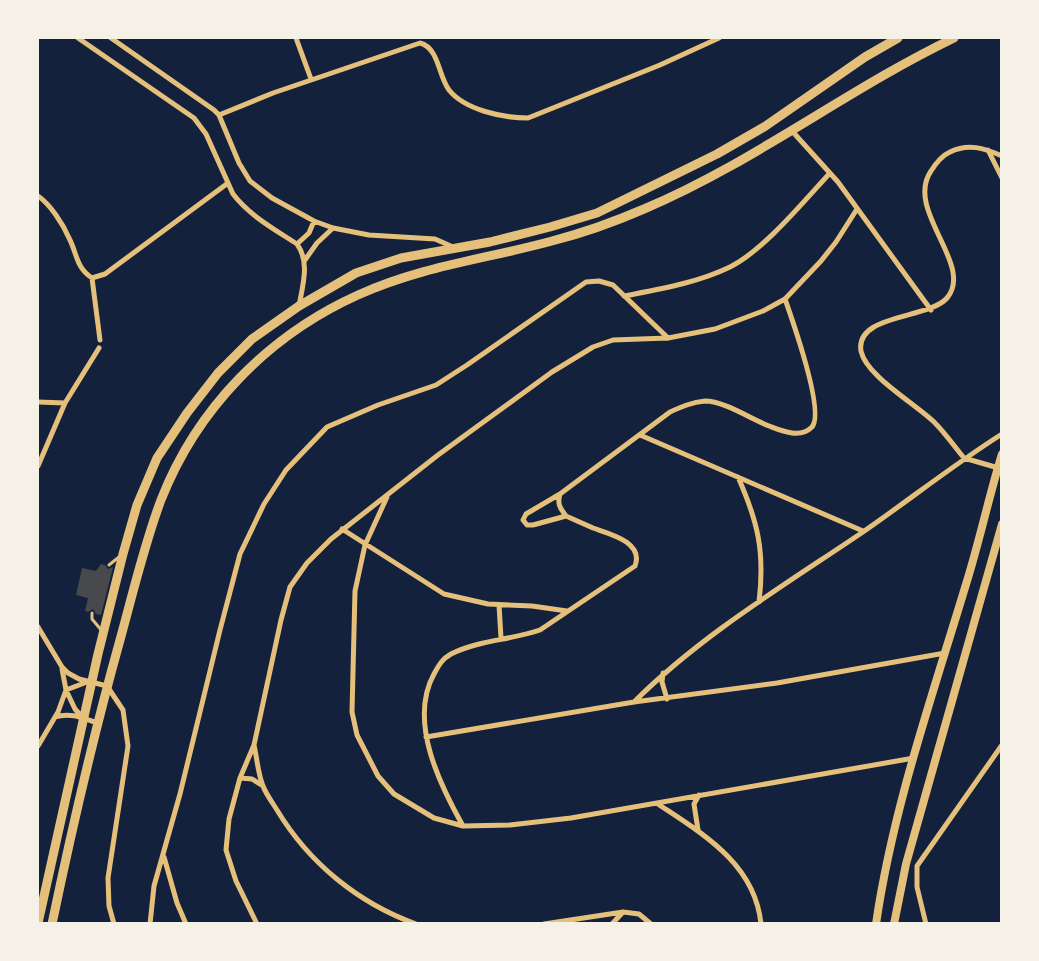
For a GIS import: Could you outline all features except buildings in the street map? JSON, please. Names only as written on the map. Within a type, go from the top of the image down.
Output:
[{"type":"main road","points":[[38,923],[83,718],[137,505],[157,458],[218,372],[252,339],[299,306],[356,273],[401,258],[490,242],[560,225],[597,213],[717,154],[764,127],[865,57],[898,38]]},
{"type":"main road","points":[[52,924],[97,723],[161,501],[178,464],[205,418],[233,384],[260,357],[310,319],[358,295],[447,264],[553,241],[600,226],[661,201],[792,131],[906,61],[954,38]]},
{"type":"main road","points":[[876,924],[882,884],[915,758],[968,580],[1002,454]]},
{"type":"main road","points":[[894,924],[906,864],[1002,524]]},
{"type":"street","points":[[78,38],[194,118],[206,134],[233,194],[252,215],[297,244],[306,260]]},
{"type":"street","points":[[111,38],[169,77],[219,116],[239,163],[250,181],[272,198],[314,221],[333,228],[369,235],[435,239],[454,248]]},
{"type":"street","points":[[296,38],[311,79]]},
{"type":"street","points":[[426,44],[428,38]]},
{"type":"street","points":[[219,116],[311,79],[420,43],[426,44],[431,49],[449,89],[460,99],[477,108],[511,118],[528,118],[660,65],[719,38]]},
{"type":"street","points":[[792,131],[830,173],[931,310]]},
{"type":"street","points":[[999,468],[964,458],[920,408],[883,381],[869,367],[861,353],[861,341],[865,334],[874,327],[896,318],[931,310],[946,300],[952,290],[954,274],[924,195],[926,177],[943,156],[959,147],[988,150],[1002,156]]},
{"type":"street","points":[[988,150],[1002,178]]},
{"type":"street","points":[[624,296],[689,282],[731,266],[765,241],[830,173]]},
{"type":"street","points":[[38,196],[45,201],[69,237],[77,261],[84,273],[92,278],[105,274],[228,183]]},
{"type":"street","points":[[257,924],[236,881],[226,850],[229,819],[240,778],[254,746],[290,587],[307,563],[331,538],[503,407],[552,372],[593,347],[613,340],[668,338],[715,329],[763,311],[785,299],[836,242],[857,209]]},
{"type":"street","points":[[297,244],[309,233],[314,221]]},
{"type":"street","points":[[299,306],[306,260],[317,243],[333,228]]},
{"type":"street","points":[[92,278],[100,340]]},
{"type":"street","points":[[150,924],[154,886],[164,856],[240,554],[264,504],[286,470],[327,427],[378,405],[436,385],[585,282],[599,281],[613,285],[668,338]]},
{"type":"street","points":[[463,826],[443,788],[426,737],[427,690],[441,660],[476,645],[540,630],[634,566],[637,559],[635,551],[620,537],[566,516],[527,525],[523,520],[526,514],[560,494],[670,412],[688,404],[706,401],[719,404],[790,433],[803,433],[813,425],[816,413],[806,367],[785,299]]},
{"type":"street","points":[[38,466],[65,403],[99,348]]},
{"type":"street","points":[[38,402],[65,403]]},
{"type":"street","points":[[634,702],[663,673],[759,602],[964,458],[1002,434]]},
{"type":"street","points":[[640,435],[863,531]]},
{"type":"street","points":[[738,477],[753,511],[759,534],[761,577],[759,602]]},
{"type":"street","points":[[560,494],[559,505],[566,516]]},
{"type":"street","points":[[388,495],[365,545],[355,591],[352,637],[352,712],[357,735],[378,776],[394,794],[434,818],[463,826],[530,823],[658,804],[915,758]]},
{"type":"street","points":[[342,530],[444,594],[499,605],[532,606],[567,611]]},
{"type":"street","points":[[499,605],[501,639]]},
{"type":"street","points":[[38,627],[62,667],[73,677],[107,686],[123,710],[129,746],[108,878],[109,906],[114,924]]},
{"type":"street","points":[[426,737],[634,702],[777,683],[945,652]]},
{"type":"street","points":[[62,667],[66,690],[75,709],[83,718]]},
{"type":"street","points":[[663,673],[663,687],[667,699]]},
{"type":"street","points":[[38,746],[56,717],[66,690],[92,682]]},
{"type":"street","points":[[56,717],[65,714],[97,723]]},
{"type":"street","points":[[926,924],[917,887],[917,866],[1002,745]]},
{"type":"street","points":[[254,746],[263,786],[301,843],[330,875],[394,916],[416,924]]},
{"type":"street","points":[[240,778],[252,779],[263,786]]},
{"type":"street","points":[[698,830],[694,804],[699,795]]},
{"type":"street","points":[[658,804],[717,845],[745,876],[760,911],[761,923]]},
{"type":"street","points":[[164,856],[177,903],[186,924]]},
{"type":"street","points":[[906,864],[917,866]]},
{"type":"street","points":[[544,924],[623,912],[639,914],[651,924]]},
{"type":"street","points":[[612,924],[623,912]]},
{"type":"lane","points":[[110,566],[123,554]]},
{"type":"lane","points":[[92,613],[92,619],[104,632]]}]
